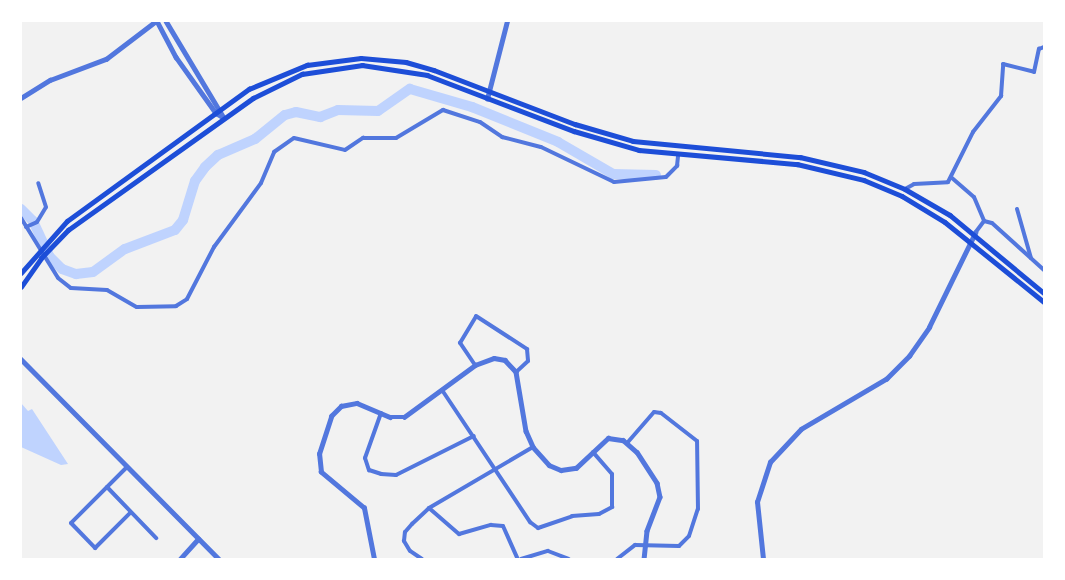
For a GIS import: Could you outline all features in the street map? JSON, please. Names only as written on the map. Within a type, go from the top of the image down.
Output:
[{"type":"main road","points":[[21,273],[52,235],[221,109],[272,77],[339,59],[406,62],[490,90],[575,124],[633,141],[819,160],[905,189],[975,233],[1044,293]]},
{"type":"main road","points":[[21,287],[57,240],[224,118],[276,84],[345,66],[409,70],[621,146],[678,156],[797,164],[841,173],[902,196],[972,242],[1044,302]]},
{"type":"street","points":[[21,98],[50,80],[106,59],[157,21],[168,45],[216,113],[224,118]]},
{"type":"street","points":[[166,21],[186,58],[221,109],[224,118]]},
{"type":"street","points":[[487,99],[507,21]]},
{"type":"street","points":[[905,189],[914,184],[948,182],[952,178],[973,132],[1001,96],[1003,64],[1034,72],[1039,50],[1044,47]]},
{"type":"street","points":[[21,218],[58,278],[71,288],[107,291],[137,307],[176,306],[187,299],[214,247],[261,183],[274,152],[294,138],[345,150],[363,138],[396,138],[443,110],[480,122],[502,137],[541,147],[614,182],[666,177],[677,166],[678,156]]},
{"type":"street","points":[[952,178],[974,197],[984,221]]},
{"type":"street","points":[[28,227],[37,222],[46,207],[38,183]]},
{"type":"street","points":[[1017,209],[1031,259]]},
{"type":"street","points":[[764,559],[757,502],[770,462],[801,429],[865,392],[900,366],[929,327],[975,233],[984,221]]},
{"type":"street","points":[[984,221],[992,223],[1044,270]]},
{"type":"street","points":[[475,365],[460,343],[476,316],[527,349],[528,361],[516,372]]},
{"type":"street","points":[[374,559],[364,508],[328,481],[318,463],[335,410],[357,403],[381,413],[404,417],[475,365],[484,360],[500,358],[516,372],[533,447],[549,465],[561,470],[576,468],[608,438],[628,442],[660,490],[645,545],[644,559]]},
{"type":"street","points":[[21,359],[219,559]]},
{"type":"street","points":[[442,390],[530,522],[542,528],[572,516],[599,514],[612,507],[610,468],[592,452]]},
{"type":"street","points":[[617,559],[630,547],[679,546],[689,536],[698,509],[695,468],[699,445],[658,412],[650,414],[628,442]]},
{"type":"street","points":[[381,413],[365,458],[369,470],[381,474],[396,475],[474,436]]},
{"type":"street","points":[[422,559],[406,548],[405,532],[429,508],[533,447]]},
{"type":"street","points":[[127,467],[71,523],[95,548],[130,513]]},
{"type":"street","points":[[107,487],[156,538]]},
{"type":"street","points":[[429,508],[459,534],[491,525],[503,526],[519,559],[548,551],[569,559]]},
{"type":"street","points":[[180,559],[198,539]]},
{"type":"water","points":[[21,403],[28,411],[32,409],[68,464],[61,465],[21,447]]},
{"type":"waterway","points":[[21,209],[33,221],[50,257],[62,269],[76,274],[93,272],[125,249],[175,230],[183,220],[195,181],[205,167],[218,155],[255,139],[285,115],[296,112],[320,117],[338,110],[378,111],[410,89],[472,107],[558,142],[613,174],[656,175]]}]
